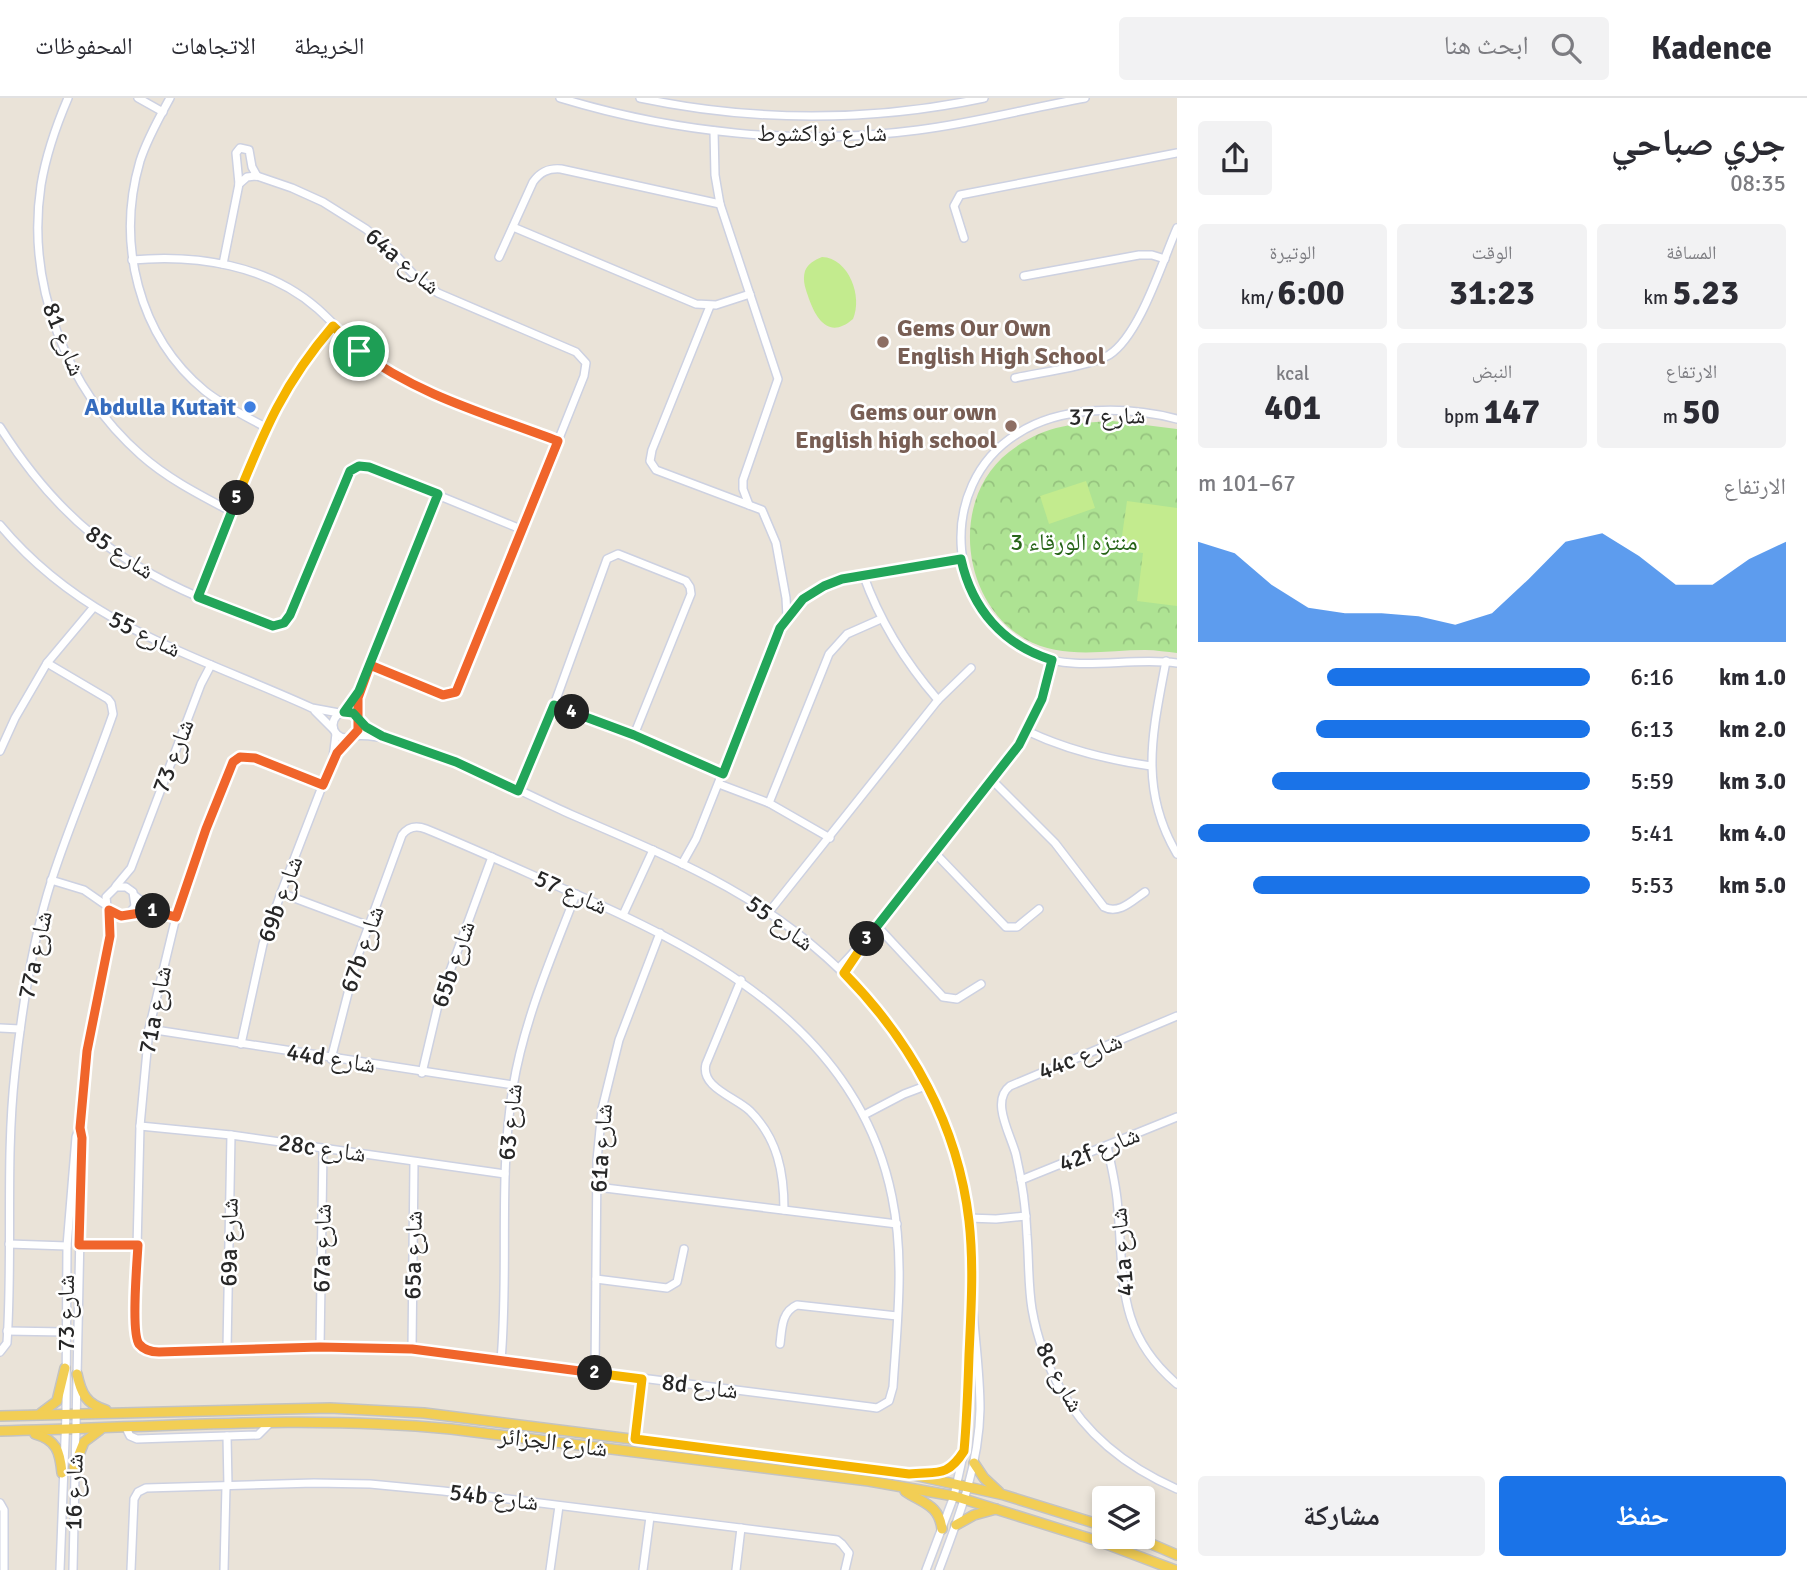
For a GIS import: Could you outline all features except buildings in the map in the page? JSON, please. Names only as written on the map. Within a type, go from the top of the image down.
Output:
[{"type":"main road","points":[[36,1416],[57,1401],[65,1368]]},
{"type":"main road","points":[[77,1374],[86,1400],[115,1413]]},
{"type":"main road","name":"شارع الجزائر","points":[[0,1416],[330,1408],[390,1410],[909,1474],[1004,1495],[1092,1522]]},
{"type":"main road","name":"شارع الجزائر","points":[[0,1431],[332,1421],[413,1425],[856,1479],[954,1496],[1112,1546],[1175,1570]]},
{"type":"main road","points":[[74,1467],[84,1442],[105,1428]]},
{"type":"main road","points":[[23,1430],[54,1443],[59,1452],[62,1473]]},
{"type":"main road","points":[[909,1474],[945,1471],[957,1462],[964,1451]]},
{"type":"main road","points":[[974,1463],[986,1481],[1004,1495]]},
{"type":"main road","points":[[901,1487],[934,1508],[942,1529]]},
{"type":"main road","points":[[956,1525],[979,1513],[998,1509]]},
{"type":"main road","points":[[1155,1546],[1177,1555]]},
{"type":"street","name":"شارع 81","points":[[68,98],[46,160],[38,213],[40,266],[46,295],[64,351],[93,401],[124,439],[160,470],[232,512]]},
{"type":"street","points":[[138,98],[163,112]]},
{"type":"street","points":[[170,98],[141,158],[134,183],[130,222],[136,282],[150,320],[176,361],[195,382],[217,400],[265,427]]},
{"type":"street","name":"شارع نواكشوط","points":[[560,98],[640,119],[714,131],[797,136],[888,134],[968,122],[1085,98]]},
{"type":"street","name":"شارع نواكشوط","points":[[640,98],[715,111],[760,115],[834,116],[911,111],[984,98]]},
{"type":"street","points":[[714,131],[715,175],[720,204],[778,379],[743,480],[749,506]]},
{"type":"street","points":[[223,264],[239,184],[236,153],[240,148],[249,150],[251,167],[257,176],[247,177],[239,184]]},
{"type":"street","points":[[964,238],[954,206],[960,195],[1177,153]]},
{"type":"street","points":[[499,257],[537,177],[554,168],[720,204]]},
{"type":"street","name":"64a شارع","points":[[257,176],[307,194],[352,219],[379,239],[414,275],[438,293],[576,352],[586,363],[586,372],[558,441]]},
{"type":"street","points":[[513,227],[696,304],[710,306],[750,294]]},
{"type":"street","points":[[1014,378],[1089,362],[1116,349],[1140,315],[1177,228]]},
{"type":"street","points":[[1024,276],[1139,255],[1165,258]]},
{"type":"street","points":[[132,260],[171,258],[223,264],[258,274],[290,290],[318,310],[367,356],[404,381],[558,441],[456,692],[438,693],[370,665]]},
{"type":"street","points":[[710,306],[652,450],[650,461],[656,470],[762,510],[773,533],[785,589],[787,618]]},
{"type":"street","points":[[198,597],[265,427],[295,374],[333,326]]},
{"type":"street","name":"شارع 37","points":[[1177,419],[1146,413],[1088,412],[1052,418],[1016,434],[988,460],[969,493],[960,523],[961,559],[969,586],[990,622],[1012,642],[1052,660],[1083,663],[1130,660],[1177,663]]},
{"type":"street","name":"شارع 85","points":[[0,427],[33,476],[91,535],[136,567],[198,597],[278,626],[287,621],[290,615],[346,475],[354,468],[369,467],[438,494]]},
{"type":"street","points":[[359,691],[358,730],[350,737],[334,731],[333,720],[359,691],[438,494],[523,530]]},
{"type":"street","name":"شارع 55","points":[[0,525],[45,571],[91,606],[150,639],[312,708],[342,712]]},
{"type":"street","points":[[518,791],[554,705],[607,559],[618,554],[686,581],[691,587],[691,594],[634,735]]},
{"type":"street","points":[[685,865],[780,628],[787,618],[813,592],[835,581],[961,559]]},
{"type":"street","points":[[863,575],[881,619],[906,662],[938,700]]},
{"type":"street","points":[[1,745],[47,663],[91,606]]},
{"type":"street","points":[[769,803],[829,654],[847,634],[881,619]]},
{"type":"street","points":[[841,971],[992,780],[1027,731],[1046,687],[1052,660]]},
{"type":"street","points":[[1166,662],[1152,738],[1151,766],[1160,819],[1177,854]]},
{"type":"street","name":"77a شارع","points":[[0,1352],[6,1343],[7,1331],[11,1120],[20,1030],[36,940],[51,880],[113,714],[111,703],[47,663]]},
{"type":"street","name":"شارع 73","points":[[114,888],[131,868],[209,664]]},
{"type":"street","points":[[769,912],[938,700],[971,668]]},
{"type":"street","points":[[554,705],[634,735],[723,774]]},
{"type":"street","name":"شارع 55","points":[[312,708],[334,731]]},
{"type":"street","points":[[342,712],[357,717]]},
{"type":"street","name":"شارع 55","points":[[357,717],[382,736],[456,762],[685,865],[769,912],[841,971],[880,1013],[927,1082],[952,1145],[969,1221],[980,1409],[969,1486],[939,1570]]},
{"type":"street","name":"69b شارع","points":[[334,731],[334,758]]},
{"type":"street","points":[[1027,731],[1082,752],[1151,766]]},
{"type":"street","name":"شارع 55","points":[[350,737],[382,736]]},
{"type":"street","name":"69b شارع","points":[[241,1044],[258,962],[281,893],[334,758],[350,737]]},
{"type":"street","name":"71a شارع","points":[[159,1352],[145,1349],[136,1338],[140,1126],[149,1029],[176,917],[206,829],[233,762],[240,757],[255,758],[323,785]]},
{"type":"street","points":[[992,780],[1050,837],[1104,907],[1114,911],[1145,892]]},
{"type":"street","points":[[719,784],[769,803],[830,838]]},
{"type":"street","name":"شارع 57","points":[[400,840],[405,831],[415,826],[421,827],[623,915],[703,956],[741,980],[771,1003],[806,1037],[845,1085],[864,1115],[886,1169],[897,1224],[899,1269],[893,1387]]},
{"type":"street","name":"67b شارع","points":[[331,1059],[346,991],[400,840]]},
{"type":"street","points":[[623,915],[653,850]]},
{"type":"street","points":[[935,853],[1006,927],[1017,927],[1039,909]]},
{"type":"street","name":"65b شارع","points":[[422,1073],[439,1001],[492,857]]},
{"type":"street","name":"شارع 73","points":[[131,868],[133,892]]},
{"type":"street","points":[[51,880],[84,890],[117,915],[156,911]]},
{"type":"street","points":[[84,890],[126,887],[144,905],[176,917]]},
{"type":"street","points":[[108,908],[106,897],[114,888]]},
{"type":"street","points":[[127,914],[135,906],[133,892]]},
{"type":"street","points":[[281,893],[369,926]]},
{"type":"street","name":"شارع 63","points":[[501,1360],[505,1288],[505,1174],[513,1085],[527,1026],[576,894]]},
{"type":"street","name":"شارع 73","points":[[71,1414],[77,1374],[82,1138],[80,1128],[89,1038],[110,936],[108,908]]},
{"type":"street","name":"شارع 73","points":[[110,936],[127,914]]},
{"type":"street","points":[[877,926],[943,998],[957,999],[981,984]]},
{"type":"street","name":"61a شارع","points":[[595,1373],[600,1128],[613,1058],[660,933]]},
{"type":"street","points":[[741,980],[706,1064],[706,1077],[709,1083],[744,1105],[771,1140],[782,1168],[784,1210]]},
{"type":"street","name":"44c شارع","points":[[1002,1110],[1001,1096],[1010,1086],[1177,1016]]},
{"type":"street","points":[[0,1028],[20,1030]]},
{"type":"street","name":"44d شارع","points":[[149,1029],[513,1085]]},
{"type":"street","points":[[864,1115],[927,1082]]},
{"type":"street","name":"8c شارع","points":[[1002,1110],[1021,1180],[1032,1310],[1044,1352],[1063,1392],[1105,1444],[1141,1471],[1177,1489]]},
{"type":"street","name":"42f شارع","points":[[1021,1180],[1177,1117]]},
{"type":"street","points":[[0,1120],[11,1120]]},
{"type":"street","name":"28c شارع","points":[[140,1126],[231,1135],[505,1174]]},
{"type":"street","name":"شارع 73","points":[[71,1414],[65,1368],[66,1246],[76,1137],[80,1128]]},
{"type":"street","name":"69a شارع","points":[[227,1349],[231,1135]]},
{"type":"street","name":"41a شارع","points":[[1107,1146],[1116,1188],[1120,1267],[1128,1311],[1146,1351],[1177,1384]]},
{"type":"street","name":"67a شارع","points":[[320,1347],[323,1149]]},
{"type":"street","name":"65a شارع","points":[[412,1349],[414,1162]]},
{"type":"street","points":[[597,1187],[897,1224]]},
{"type":"street","points":[[969,1221],[1026,1216]]},
{"type":"street","points":[[9,1244],[66,1246]]},
{"type":"street","points":[[79,1245],[138,1245]]},
{"type":"street","points":[[596,1279],[667,1288],[677,1282],[684,1249]]},
{"type":"street","name":"شارع 55","points":[[926,1570],[954,1496],[964,1451],[972,1298]]},
{"type":"street","points":[[780,1344],[785,1314],[796,1305],[897,1317]]},
{"type":"street","points":[[7,1331],[65,1332]]},
{"type":"street","name":"8d شارع","points":[[159,1352],[320,1347],[412,1349],[877,1408],[889,1401],[893,1387]]},
{"type":"street","points":[[635,1439],[642,1379]]},
{"type":"street","name":"شارع 16","points":[[60,1570],[62,1473],[71,1414]]},
{"type":"street","points":[[126,1428],[130,1436],[137,1439],[258,1435],[271,1422]]},
{"type":"street","name":"شارع 16","points":[[70,1430],[74,1467],[73,1570]]},
{"type":"street","points":[[224,1570],[227,1436]]},
{"type":"street","name":"54b شارع","points":[[131,1570],[134,1499],[138,1492],[146,1488],[370,1484],[837,1541],[849,1553],[846,1567]]},
{"type":"street","points":[[0,1503],[4,1510],[4,1570]]},
{"type":"street","points":[[551,1570],[559,1506]]},
{"type":"street","points":[[643,1570],[650,1517]]},
{"type":"street","points":[[736,1570],[741,1528]]},
{"type":"green space","points":[[822,257],[840,264],[855,290],[856,310],[853,319],[838,327],[825,325],[820,320],[812,307],[805,285],[806,269]]},
{"type":"green space","name":"منتزه الورقاء 3","points":[[1113,421],[1177,429],[1177,653],[1145,650],[1069,652],[1039,646],[1003,622],[987,601],[976,576],[970,549],[971,522],[977,496],[990,472],[1021,443],[1046,431],[1071,425]]},
{"type":"green space","points":[[1086,481],[1095,508],[1049,524],[1040,496]]},
{"type":"green space","points":[[1127,501],[1177,508],[1177,606],[1137,601],[1143,553],[1120,550]]},
{"type":"place","name":"Gems Our Own English High School","points":[[883,342]]},
{"type":"place","name":"Abdulla Kutait","points":[[250,407]]},
{"type":"place","name":"Gems our own English high school","points":[[1011,426]]},
{"type":"route","points":[[359,351],[333,326],[295,374],[265,427],[198,597],[278,626],[287,621],[290,615],[346,475],[350,471],[359,466],[369,467],[438,494],[359,691],[344,712],[353,713],[356,717],[366,727],[382,736],[456,762],[518,791],[554,705],[634,735],[723,774],[780,628],[803,599],[842,579],[961,559],[969,586],[990,622],[1012,642],[1052,660],[1042,699],[1019,745],[858,949],[844,973],[897,1034],[929,1085],[952,1145],[963,1185],[969,1224],[972,1298],[968,1418],[964,1451],[957,1462],[945,1471],[935,1474],[909,1474],[635,1439],[642,1379],[412,1349],[320,1347],[152,1352],[139,1344],[136,1338],[138,1245],[79,1245],[82,1090],[93,1012],[110,936],[109,910],[121,916],[156,911],[176,917],[230,769],[233,762],[240,757],[255,758],[323,785],[337,753],[358,730],[359,722],[356,717],[359,691],[370,665],[443,695],[456,692],[558,441],[404,381],[359,351]]}]
